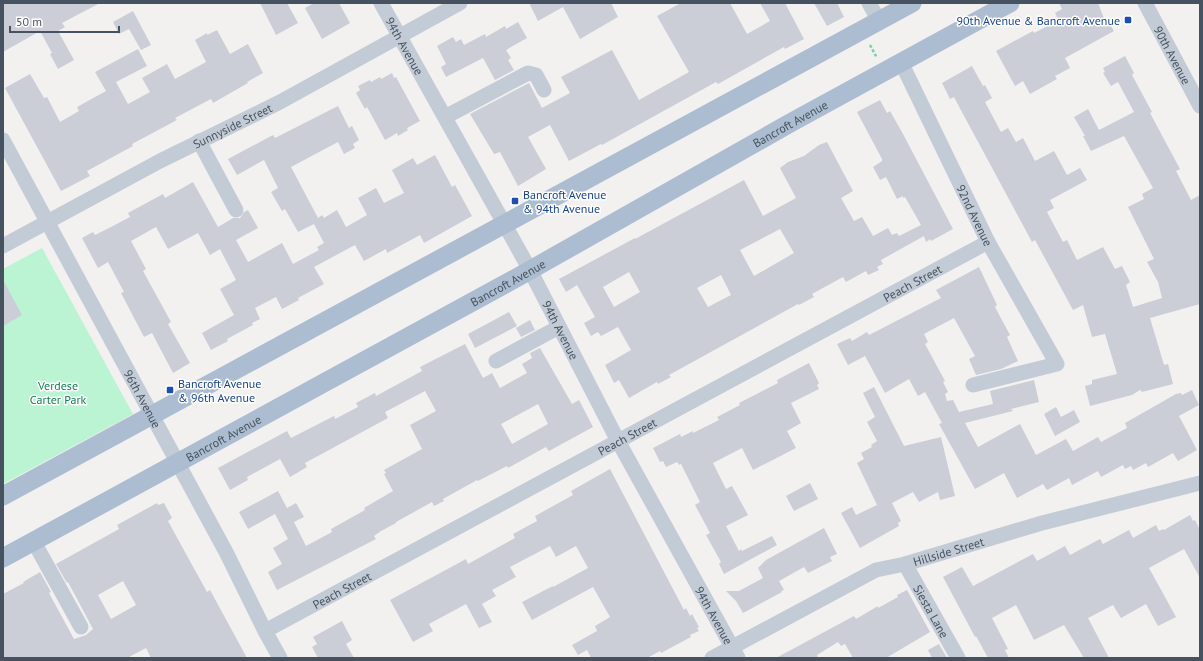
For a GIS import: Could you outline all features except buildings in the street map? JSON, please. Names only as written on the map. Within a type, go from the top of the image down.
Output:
[{"type":"main road","points":[[3,496],[912,3]]},
{"type":"main road","name":"Bancroft Avenue","points":[[3,558],[530,270],[785,126],[1010,3]]},
{"type":"street","name":"94th Avenue","points":[[381,3],[505,224],[560,327],[618,441],[735,653]]},
{"type":"street","name":"Sunnyside Street","points":[[3,246],[160,161],[280,102],[460,3]]},
{"type":"street","points":[[869,3],[871,26]]},
{"type":"street","name":"90th Avenue","points":[[1145,3],[1200,106]]},
{"type":"street","name":"92nd Avenue","points":[[901,62],[988,242],[1057,364],[972,385]]},
{"type":"street","points":[[445,117],[528,73],[536,75],[544,90]]},
{"type":"street","name":"96th Avenue","points":[[3,140],[227,554],[265,631],[274,656]]},
{"type":"street","points":[[199,141],[236,210]]},
{"type":"street","name":"Peach Street","points":[[265,631],[988,242]]},
{"type":"street","points":[[496,361],[560,327]]},
{"type":"street","name":"Hillside Street","points":[[712,658],[735,653],[876,570],[904,564],[1042,523],[1200,483]]},
{"type":"street","points":[[34,542],[81,627]]},
{"type":"street","name":"Siesta Lane","points":[[904,564],[958,658]]},
{"type":"path","points":[[871,26],[884,72]]},
{"type":"green space","name":"Verdese Carter Park","points":[[42,248],[133,414],[3,484],[3,269]]},
{"type":"place","name":"90th Avenue & Bancroft Avenue","points":[[1128,20]]},
{"type":"place","name":"Bancroft Avenue & 94th Avenue","points":[[515,201]]},
{"type":"place","name":"Bancroft Avenue & 96th Avenue","points":[[170,390]]}]
